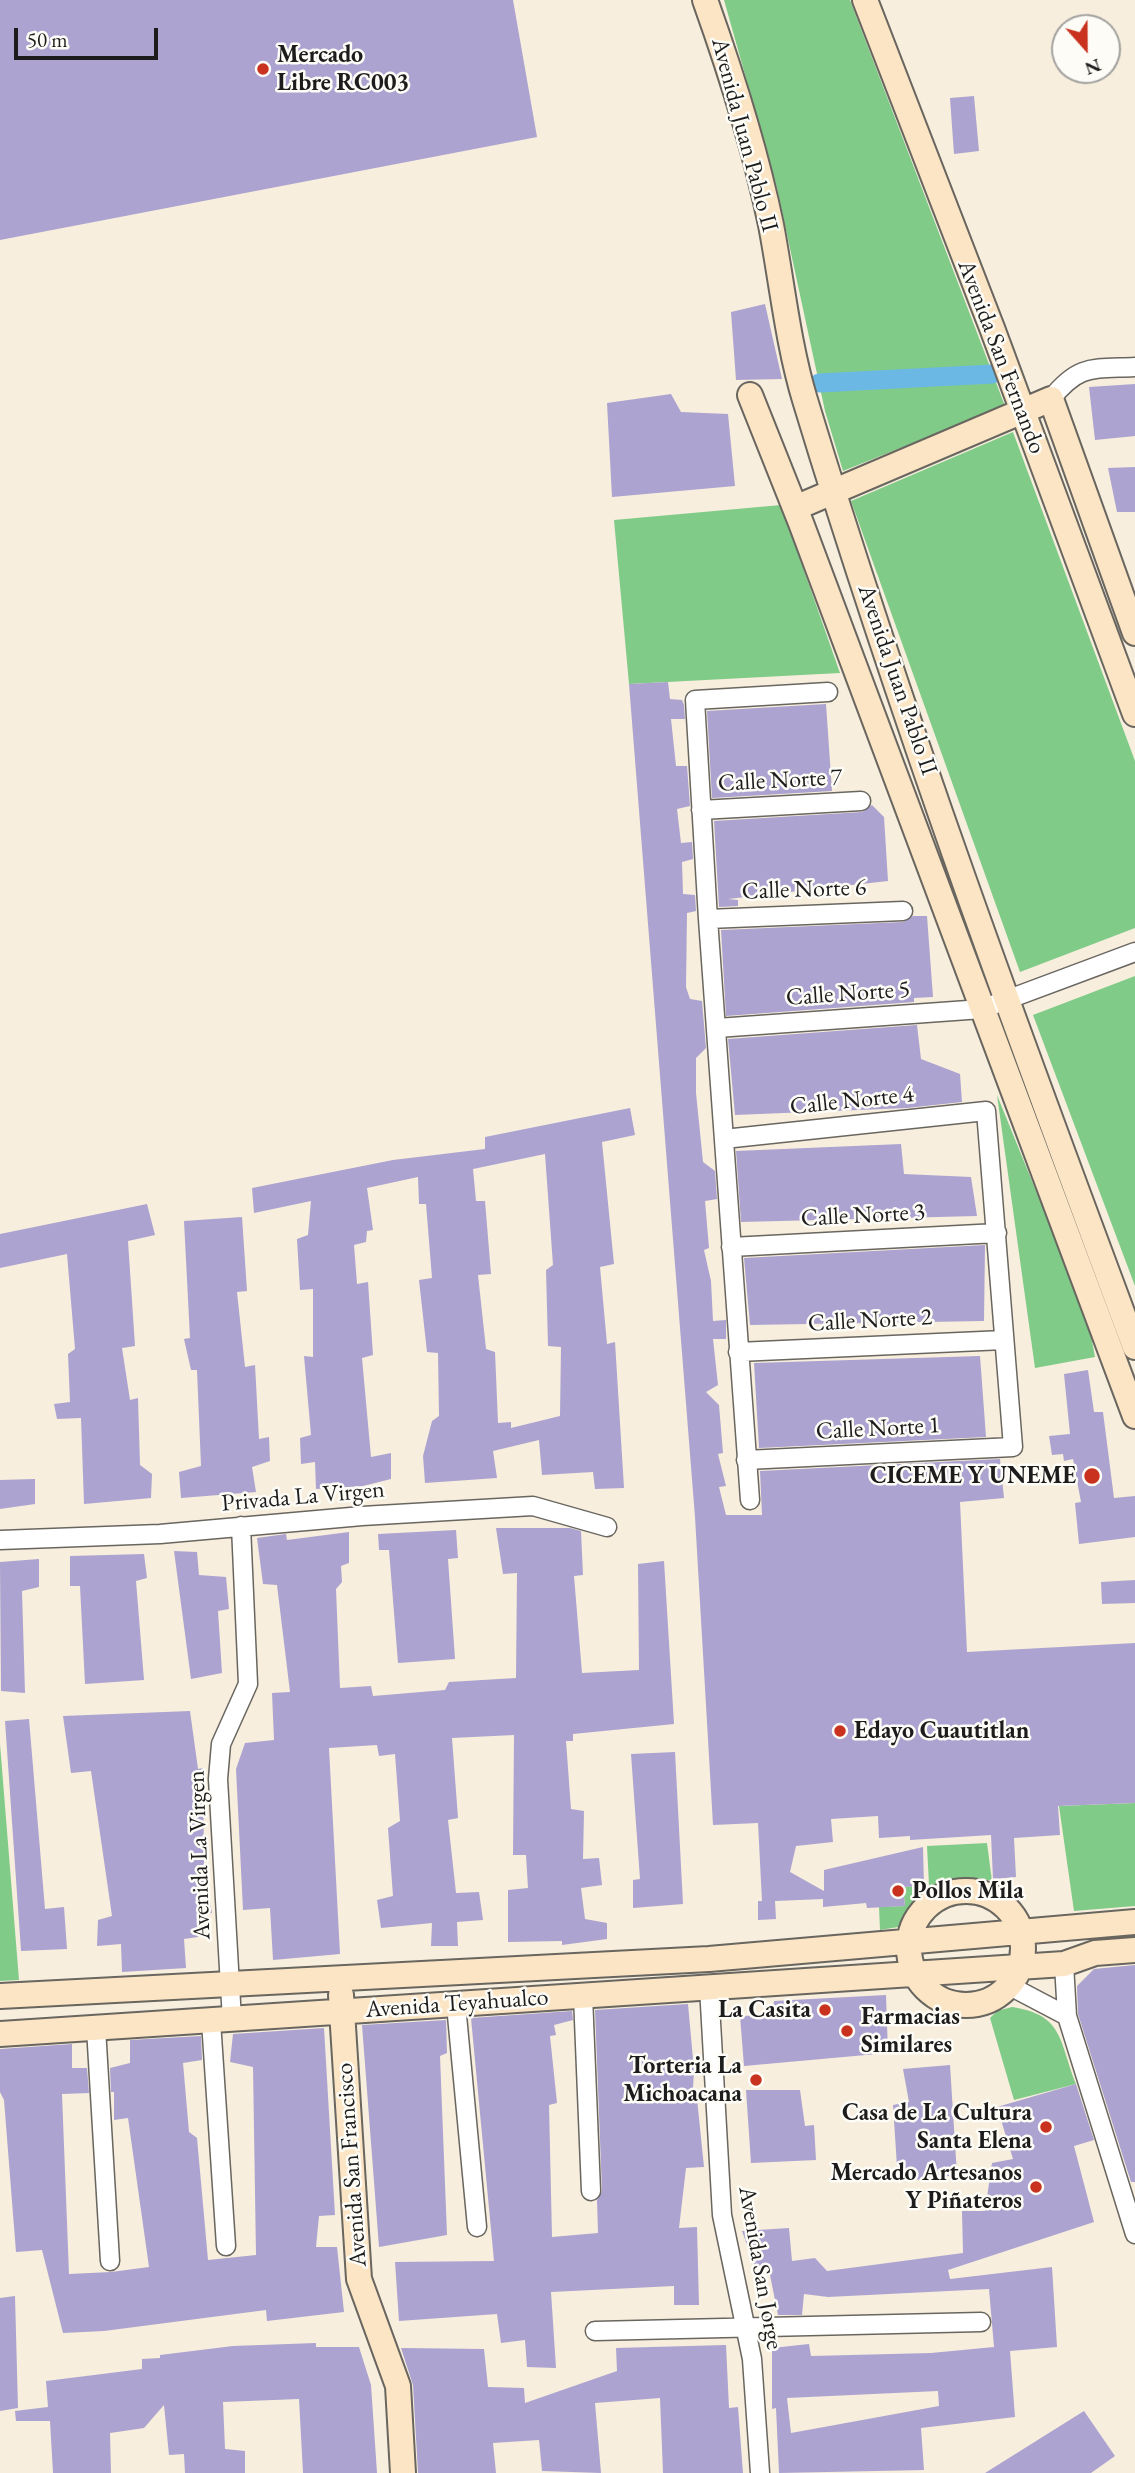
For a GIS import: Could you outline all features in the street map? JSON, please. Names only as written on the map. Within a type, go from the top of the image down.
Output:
[{"type":"street","name":"Avenida Juan Pablo II","points":[[705,0],[721,44],[770,220],[803,394],[833,491],[1005,1000],[1135,1347]]},
{"type":"street","name":"Avenida San Fernando","points":[[865,0],[1135,714]]},
{"type":"street","points":[[795,508],[1051,400],[1073,374],[1093,369],[1135,367]]},
{"type":"street","points":[[750,395],[795,508],[1135,1416]]},
{"type":"street","points":[[1051,400],[1135,633]]},
{"type":"street","points":[[750,1500],[695,700],[828,692]]},
{"type":"street","name":"Calle Norte 7","points":[[701,810],[861,801]]},
{"type":"street","name":"Calle Norte 6","points":[[708,919],[903,911]]},
{"type":"street","name":"Calle Norte 5","points":[[717,1027],[982,1009],[1135,952]]},
{"type":"street","name":"Calle Norte 4","points":[[724,1139],[986,1111],[997,1233]]},
{"type":"street","points":[[997,1233],[1004,1340]]},
{"type":"street","name":"Calle Norte 3","points":[[731,1247],[997,1233]]},
{"type":"street","name":"Calle Norte 2","points":[[738,1352],[1004,1340]]},
{"type":"street","name":"Calle Norte 1","points":[[746,1460],[1013,1447],[1004,1340]]},
{"type":"street","name":"Privada La Virgen","points":[[0,1540],[160,1534],[533,1506],[607,1527]]},
{"type":"street","name":"Avenida La Virgen","points":[[226,2246],[221,2020],[230,1982],[218,1779],[221,1744],[248,1684],[242,1526]]},
{"type":"street","points":[[915,1974],[909,1941],[916,1920],[930,1903],[950,1893],[972,1891],[994,1898],[1014,1916],[1021,1932],[1014,1976],[1067,2016]]},
{"type":"street","name":"Avenida Teyahualco","points":[[0,1996],[709,1959],[1135,1922]]},
{"type":"street","name":"Avenida Teyahualco","points":[[0,2034],[915,1974],[1014,1976],[1064,1964],[1095,1953],[1135,1950]]},
{"type":"street","points":[[1064,1964],[1067,2016],[1135,2234]]},
{"type":"street","name":"Avenida Teyahualco","points":[[915,1974],[926,1989],[943,2000],[962,2005],[981,2003],[1014,1976]]},
{"type":"street","name":"Avenida San Francisco","points":[[340,1977],[359,2279],[398,2386],[402,2473]]},
{"type":"street","name":"Avenida San Jorge","points":[[709,1987],[722,2215],[743,2328],[752,2359],[760,2473]]},
{"type":"street","points":[[583,1996],[591,2191]]},
{"type":"street","points":[[456,2004],[477,2227]]},
{"type":"street","points":[[96,2028],[110,2261]]},
{"type":"street","points":[[596,2331],[981,2322]]},
{"type":"green space","points":[[724,0],[850,0],[1005,406],[843,471],[825,411],[777,188]]},
{"type":"green space","points":[[1013,432],[1135,761],[1135,928],[1020,972],[851,501]]},
{"type":"green space","points":[[781,505],[840,673],[629,684],[614,520]]},
{"type":"green space","points":[[1135,976],[1135,1286],[1033,1015]]},
{"type":"green space","points":[[997,1095],[1088,1319],[1095,1357],[1035,1368]]},
{"type":"green space","points":[[0,1744],[19,1980],[0,1981]]},
{"type":"green space","points":[[1135,1803],[1135,1906],[1074,1911],[1059,1806]]},
{"type":"green space","points":[[987,1843],[992,1881],[965,1878],[940,1884],[921,1900],[910,1925],[880,1930],[879,1907],[905,1906],[903,1887],[929,1885],[927,1846]]},
{"type":"green space","points":[[1012,2007],[1042,2016],[1051,2024],[1062,2043],[1076,2084],[1014,2100],[990,2018],[997,2011]]},
{"type":"building","name":"Mercado Libre RC003","points":[[0,0],[513,0],[537,137],[0,240]]},
{"type":"building","points":[[974,96],[979,151],[954,154],[950,98]]},
{"type":"building","points":[[765,304],[782,379],[736,380],[731,312]]},
{"type":"building","points":[[1135,384],[1135,436],[1095,440],[1089,387]]},
{"type":"building","points":[[671,394],[681,412],[728,414],[735,486],[612,497],[607,403]]},
{"type":"building","points":[[1135,467],[1135,512],[1117,512],[1108,468]]},
{"type":"building","points":[[668,682],[670,699],[682,700],[685,719],[671,719],[676,766],[687,766],[690,806],[677,809],[681,843],[692,842],[693,859],[682,862],[683,894],[695,895],[696,911],[687,913],[686,987],[690,999],[702,1001],[706,1048],[696,1058],[696,1093],[703,1162],[715,1171],[717,1199],[705,1201],[709,1248],[704,1250],[711,1281],[713,1321],[726,1320],[726,1339],[713,1339],[718,1385],[706,1392],[719,1405],[723,1453],[718,1454],[726,1486],[719,1487],[726,1515],[762,1515],[760,1471],[1000,1459],[1004,1498],[960,1502],[967,1652],[1135,1643],[1135,1803],[1058,1806],[1060,1835],[1014,1838],[1016,1877],[993,1879],[991,1835],[910,1840],[910,1836],[879,1838],[878,1816],[831,1819],[833,1842],[796,1846],[790,1872],[824,1891],[824,1870],[923,1847],[924,1886],[903,1887],[905,1906],[867,1908],[866,1903],[823,1907],[823,1899],[775,1901],[776,1919],[758,1920],[758,1901],[762,1901],[758,1823],[713,1825],[695,1517],[629,684]]},
{"type":"building","points":[[826,704],[832,791],[712,798],[707,711]]},
{"type":"building","points":[[872,805],[884,817],[888,881],[728,899],[738,900],[738,906],[719,907],[714,821],[862,812]]},
{"type":"building","points":[[913,916],[927,916],[933,997],[914,998],[914,1002],[726,1016],[721,930],[903,922]]},
{"type":"building","points":[[917,1025],[921,1059],[960,1074],[962,1102],[907,1108],[735,1115],[728,1039]]},
{"type":"building","points":[[630,1108],[635,1135],[602,1142],[614,1264],[600,1267],[607,1344],[615,1342],[624,1488],[595,1489],[593,1472],[542,1475],[539,1440],[493,1451],[497,1478],[425,1483],[423,1456],[432,1421],[439,1416],[438,1353],[427,1352],[419,1280],[432,1278],[426,1204],[419,1204],[418,1177],[367,1188],[373,1230],[367,1231],[366,1242],[354,1245],[357,1284],[368,1282],[373,1355],[362,1358],[371,1457],[391,1453],[391,1479],[363,1486],[316,1489],[315,1462],[301,1464],[300,1438],[311,1435],[304,1356],[313,1357],[313,1289],[300,1290],[297,1239],[308,1235],[311,1201],[254,1213],[252,1188],[393,1160],[485,1149],[485,1137]],"holes":[[[545,1154],[553,1265],[546,1270],[548,1346],[561,1347],[560,1416],[511,1428],[511,1422],[498,1423],[495,1352],[486,1349],[478,1275],[491,1274],[485,1201],[476,1201],[473,1169]]]},
{"type":"building","points":[[901,1144],[904,1174],[971,1177],[977,1216],[741,1222],[736,1151]]},
{"type":"building","points":[[147,1204],[155,1235],[128,1241],[135,1346],[122,1348],[130,1400],[138,1398],[140,1465],[152,1474],[151,1498],[84,1504],[81,1418],[57,1419],[54,1404],[70,1402],[68,1354],[75,1349],[67,1254],[0,1268],[0,1234]]},
{"type":"building","points":[[242,1217],[247,1291],[237,1292],[245,1367],[255,1365],[259,1439],[269,1437],[270,1461],[252,1467],[256,1492],[181,1498],[179,1472],[201,1466],[197,1370],[191,1370],[184,1339],[190,1338],[184,1221]]},
{"type":"building","points":[[985,1245],[984,1321],[750,1325],[744,1258]]},
{"type":"building","points":[[980,1356],[986,1437],[759,1448],[754,1363]]},
{"type":"building","points":[[1088,1370],[1094,1412],[1103,1412],[1114,1498],[1135,1496],[1135,1537],[1079,1544],[1075,1503],[1081,1502],[1073,1459],[1064,1461],[1063,1454],[1052,1455],[1049,1436],[1070,1434],[1064,1374]]},
{"type":"building","points":[[35,1479],[35,1504],[0,1509],[0,1480]]},
{"type":"building","points":[[496,1528],[570,1528],[581,1531],[583,1575],[574,1576],[582,1673],[639,1670],[638,1564],[664,1561],[674,1724],[573,1734],[573,1741],[566,1741],[571,1809],[584,1811],[583,1859],[599,1858],[602,1885],[581,1888],[585,1919],[607,1923],[607,1939],[562,1945],[562,1941],[508,1942],[508,1890],[528,1888],[526,1855],[513,1855],[514,1735],[452,1738],[458,1818],[448,1820],[456,1893],[479,1892],[483,1920],[457,1922],[458,1946],[431,1946],[432,1923],[381,1928],[377,1900],[393,1896],[388,1828],[400,1821],[395,1754],[379,1756],[377,1745],[329,1748],[340,1954],[273,1960],[270,1908],[243,1910],[236,1769],[245,1743],[274,1740],[272,1693],[290,1692],[277,1585],[263,1584],[257,1538],[286,1534],[287,1540],[349,1532],[349,1563],[341,1566],[342,1582],[336,1589],[340,1688],[371,1686],[373,1696],[445,1690],[449,1682],[516,1678],[517,1573],[503,1574]]},
{"type":"building","points":[[456,1530],[458,1558],[448,1559],[455,1659],[398,1663],[389,1550],[379,1550],[378,1534]]},
{"type":"building","points":[[174,1551],[197,1552],[199,1575],[226,1577],[229,1609],[218,1611],[222,1673],[191,1679]]},
{"type":"building","points":[[144,1554],[147,1578],[136,1581],[144,1680],[85,1684],[80,1586],[70,1586],[70,1556]]},
{"type":"building","points":[[39,1559],[39,1587],[22,1591],[25,1693],[1,1691],[0,1562]]},
{"type":"building","points":[[1135,1580],[1135,1603],[1102,1604],[1101,1582]]},
{"type":"building","points":[[190,1711],[198,1769],[203,1768],[204,1865],[212,1913],[197,1916],[198,1937],[184,1939],[186,1968],[122,1972],[121,1944],[97,1946],[98,1920],[112,1916],[91,1771],[71,1773],[63,1716]]},
{"type":"building","points":[[29,1719],[45,1909],[64,1907],[67,1949],[21,1951],[5,1721]]},
{"type":"building","points":[[675,1752],[683,1904],[633,1908],[633,1880],[640,1879],[631,1754]]},
{"type":"building","points":[[1135,1965],[1135,2182],[1131,2182],[1078,2014],[1077,1986],[1094,1969]]},
{"type":"building","points":[[886,1995],[888,2053],[744,2066],[740,2016],[772,2015],[774,2001]]},
{"type":"building","points":[[688,2004],[694,2070],[693,2089],[696,2089],[704,2167],[686,2168],[679,2228],[697,2227],[699,2305],[674,2305],[674,2286],[551,2292],[556,2368],[527,2367],[525,2340],[501,2343],[497,2314],[399,2321],[395,2262],[494,2261],[471,2018],[572,2011],[573,2020],[554,2025],[556,2035],[550,2036],[557,2103],[549,2105],[552,2237],[598,2233],[597,2200],[602,2191],[595,2010]]},
{"type":"building","points":[[446,2020],[447,2053],[440,2056],[447,2235],[379,2247],[362,2025]]},
{"type":"building","points":[[324,2028],[335,2215],[319,2216],[316,2247],[337,2247],[344,2312],[267,2321],[266,2310],[104,2331],[63,2333],[42,2250],[16,2252],[4,2100],[0,2092],[0,2049],[72,2044],[72,2068],[87,2068],[89,2093],[62,2094],[69,2274],[111,2272],[149,2267],[128,2118],[114,2120],[114,2092],[111,2092],[110,2068],[130,2063],[130,2040],[201,2036],[202,2060],[183,2063],[189,2132],[197,2138],[208,2260],[256,2255],[253,2067],[230,2062],[233,2034]]},
{"type":"building","points":[[950,2065],[957,2175],[898,2182],[893,2105],[909,2102],[903,2069]]},
{"type":"building","points":[[1076,2084],[1094,2140],[1074,2146],[1094,2222],[948,2270],[950,2279],[1052,2267],[1057,2347],[1010,2351],[1015,2417],[921,2428],[924,2470],[779,2473],[776,2408],[772,2409],[772,2348],[809,2344],[811,2356],[931,2353],[994,2347],[989,2289],[828,2297],[804,2294],[802,2315],[778,2315],[768,2265],[755,2267],[742,2231],[789,2228],[792,2261],[815,2258],[827,2271],[963,2253],[962,2211],[985,2211],[992,2163],[1013,2159],[997,2107]],"holes":[[[938,2391],[939,2406],[791,2433],[787,2398]]]},
{"type":"building","points":[[746,2090],[800,2090],[805,2126],[814,2125],[816,2160],[751,2163]]},
{"type":"building","points":[[15,2296],[18,2408],[0,2411],[0,2298]]},
{"type":"building","points":[[316,2343],[316,2347],[359,2347],[371,2385],[377,2473],[303,2473],[299,2399],[223,2402],[225,2449],[245,2451],[245,2473],[185,2473],[184,2454],[169,2455],[164,2405],[144,2428],[110,2433],[111,2473],[53,2473],[50,2421],[16,2421],[15,2411],[48,2407],[46,2381],[142,2369],[142,2359],[160,2358],[160,2355],[233,2346]]},
{"type":"building","points":[[726,2345],[729,2408],[738,2407],[743,2473],[663,2473],[660,2398],[595,2403],[601,2473],[542,2471],[539,2440],[493,2443],[496,2473],[418,2473],[413,2385],[401,2348],[484,2349],[488,2387],[524,2388],[525,2403],[617,2371],[616,2348]]},
{"type":"building","points":[[1084,2411],[1115,2456],[1091,2473],[985,2473]]},
{"type":"waterway","points":[[841,382],[819,383],[993,374]]},
{"type":"place","name":"Mercado Libre RC003","points":[[263,69]]},
{"type":"place","name":"CICEME Y UNEME","points":[[1092,1476]]},
{"type":"place","name":"Edayo Cuautitlan","points":[[840,1731]]},
{"type":"place","name":"Pollos Mila","points":[[898,1891]]},
{"type":"place","name":"La Casita","points":[[825,2010]]},
{"type":"place","name":"Farmacias Similares","points":[[847,2031]]},
{"type":"place","name":"Torteria La Michoacana","points":[[756,2080]]},
{"type":"place","name":"Casa de La Cultura Santa Elena","points":[[1046,2127]]},
{"type":"place","name":"Mercado Artesanos Y Piñateros","points":[[1036,2187]]}]
